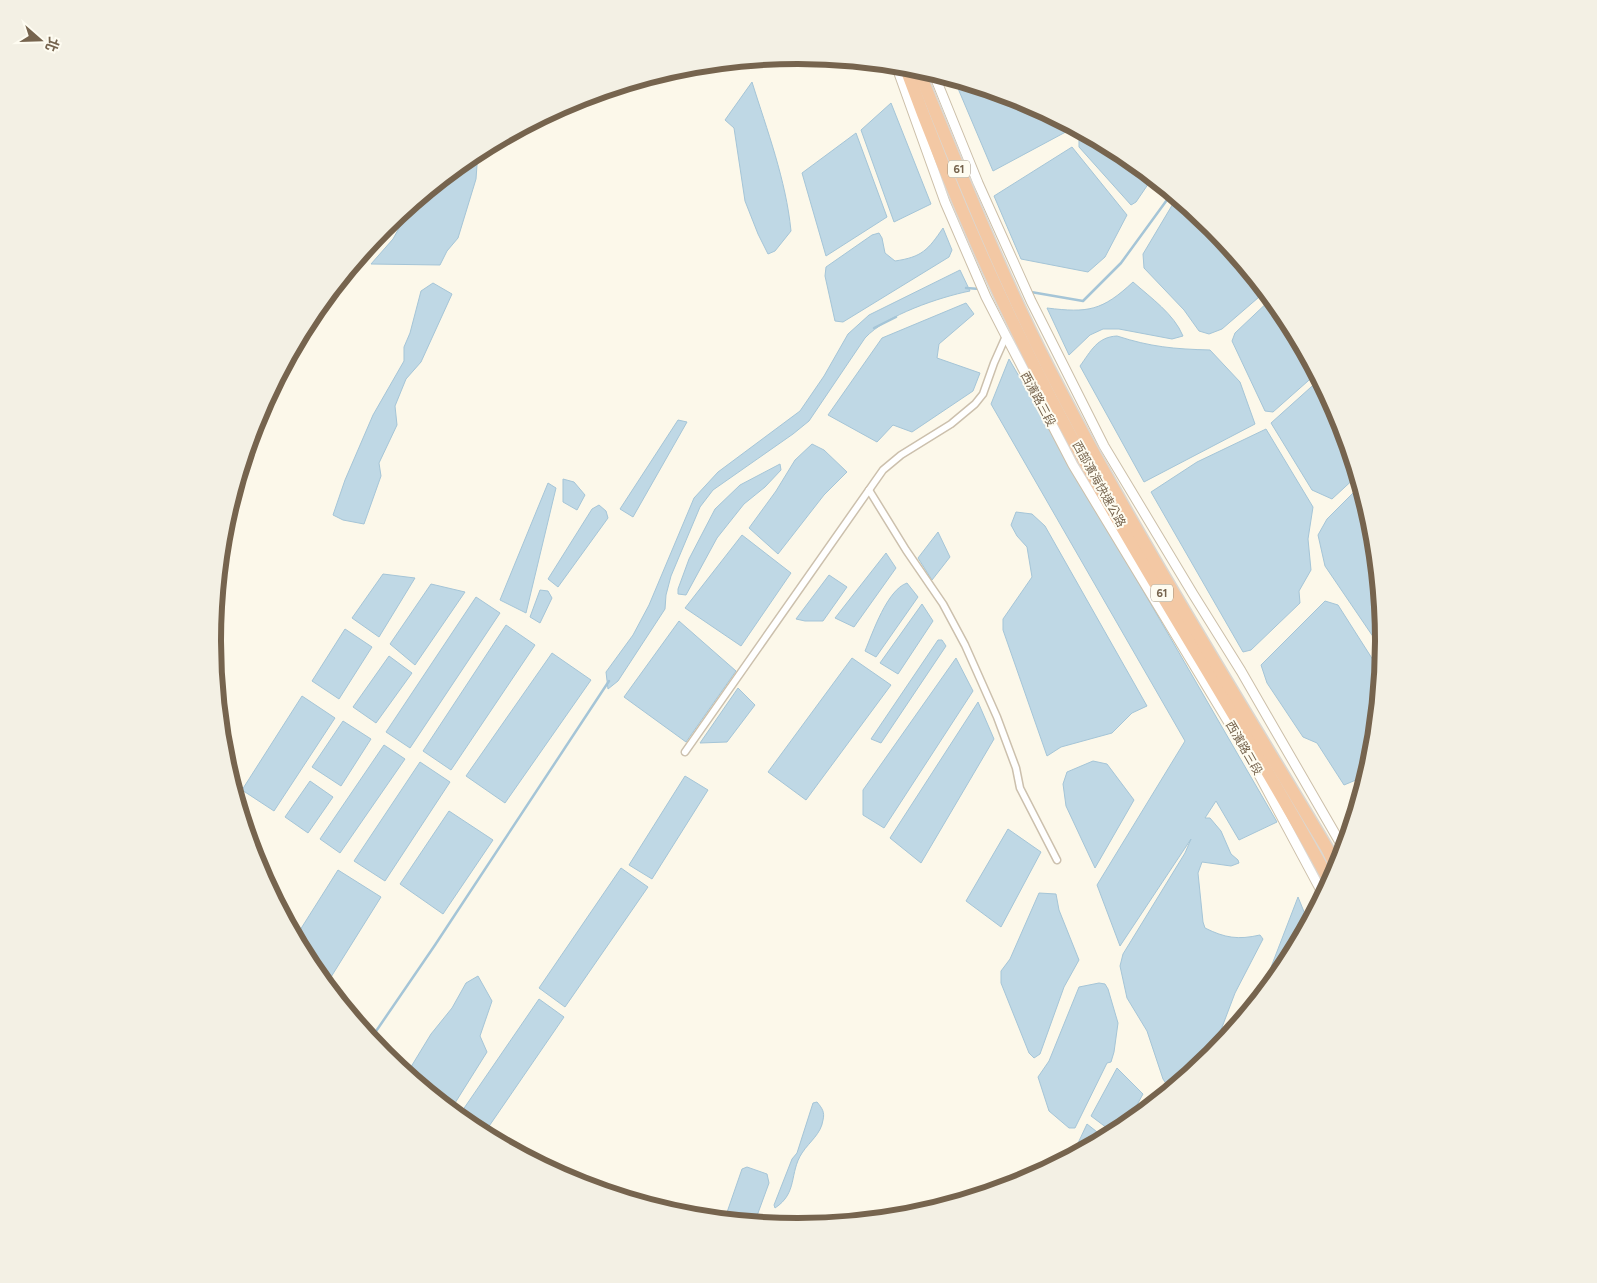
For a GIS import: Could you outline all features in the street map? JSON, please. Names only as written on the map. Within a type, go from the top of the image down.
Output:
[{"type":"highway","name":"西部濱海快速公路","points":[[908,75],[934,145],[988,270],[1029,355],[1098,486],[1256,752],[1326,876]]},
{"type":"highway","name":"西部濱海快速公路","points":[[921,77],[1002,272],[1049,369],[1121,503],[1333,860]]},
{"type":"street","name":"西濱路三段","points":[[899,73],[945,202],[972,267],[1006,336],[1073,464],[1250,756],[1320,889]]},
{"type":"street","points":[[936,80],[971,166],[1030,301],[1104,446],[1193,594],[1242,671],[1340,842]]},
{"type":"street","points":[[686,752],[883,470],[901,455],[951,424],[975,404],[983,394],[994,362],[1006,336]]},
{"type":"street","points":[[869,490],[906,550],[943,604],[965,645],[997,717],[1016,768],[1020,788],[1057,860]]},
{"type":"water","points":[[752,82],[770,137],[785,193],[791,231],[775,251],[768,254],[745,201],[734,128],[725,120]]},
{"type":"water","points":[[957,86],[1020,108],[1068,131],[993,171]]},
{"type":"water","points":[[891,103],[931,204],[894,222],[861,130]]},
{"type":"water","points":[[856,133],[887,217],[826,256],[802,173]]},
{"type":"water","points":[[1079,137],[1149,182],[1136,202],[1131,205],[1079,147]]},
{"type":"water","points":[[1072,147],[1127,215],[1105,257],[1088,272],[1021,259],[994,196]]},
{"type":"water","points":[[477,162],[476,179],[458,238],[447,251],[440,265],[371,264],[393,239],[403,221],[418,207]]},
{"type":"water","points":[[1174,203],[1207,233],[1261,295],[1222,329],[1209,334],[1199,331],[1184,310],[1144,268],[1143,254]]},
{"type":"water","points":[[943,228],[952,250],[949,257],[843,322],[835,321],[825,276],[826,267],[872,235],[879,233],[885,253],[895,261],[918,255],[933,242]]},
{"type":"water","points":[[960,270],[970,291],[914,308],[874,330],[865,338],[809,421],[713,490],[700,507],[671,576],[666,595],[665,609],[618,681],[608,689],[606,672],[633,635],[649,605],[694,498],[718,472],[800,411],[824,376],[848,334],[869,315]]},
{"type":"water","points":[[1133,282],[1168,313],[1183,336],[1172,339],[1119,329],[1103,329],[1090,335],[1069,355],[1047,308],[1084,310],[1094,308],[1112,299]]},
{"type":"water","points":[[433,283],[452,294],[421,362],[406,379],[395,406],[397,425],[379,463],[381,476],[364,524],[343,520],[333,515],[345,480],[373,415],[404,361],[404,347],[410,333],[421,291]]},
{"type":"water","points":[[966,303],[974,314],[939,344],[937,358],[980,373],[973,391],[912,432],[893,425],[877,442],[828,415],[882,338]]},
{"type":"water","points":[[1266,303],[1299,353],[1312,377],[1273,412],[1265,411],[1232,341],[1235,333]]},
{"type":"water","points":[[1117,336],[1163,347],[1210,350],[1240,382],[1255,424],[1144,482],[1080,366],[1099,342]]},
{"type":"water","points":[[1009,359],[1277,822],[1239,840],[1216,801],[1205,818],[1210,818],[1221,831],[1231,854],[1239,863],[1231,866],[1202,862],[1198,873],[1205,928],[1225,936],[1238,938],[1260,935],[1263,939],[1235,993],[1218,1038],[1167,1086],[1163,1079],[1147,1031],[1127,998],[1120,966],[1123,954],[1185,853],[1191,839],[1120,946],[1097,885],[1185,741],[991,404]]},
{"type":"water","points":[[1315,383],[1332,420],[1353,479],[1332,499],[1312,490],[1271,423]]},
{"type":"water","points":[[678,420],[687,422],[633,517],[620,509]]},
{"type":"water","points":[[1266,429],[1313,507],[1308,539],[1311,570],[1299,591],[1300,603],[1251,650],[1243,652],[1151,492],[1197,462]]},
{"type":"water","points":[[812,444],[824,450],[847,472],[824,495],[778,554],[749,528],[776,491],[795,460]]},
{"type":"water","points":[[780,464],[781,470],[765,487],[744,504],[717,538],[686,595],[678,594],[689,559],[715,509],[740,485]]},
{"type":"water","points":[[563,479],[574,482],[585,495],[577,510],[563,502]]},
{"type":"water","points":[[548,483],[556,488],[526,613],[500,600]]},
{"type":"water","points":[[1356,490],[1371,566],[1375,604],[1376,637],[1374,638],[1325,566],[1318,535],[1327,519]]},
{"type":"water","points":[[599,505],[606,511],[608,518],[558,587],[548,579],[592,509]]},
{"type":"water","points":[[1016,512],[1032,514],[1045,526],[1147,706],[1132,713],[1112,733],[1061,747],[1047,756],[1003,630],[1003,619],[1032,577],[1027,547],[1017,536],[1011,525]]},
{"type":"water","points":[[938,532],[950,557],[932,580],[918,558]]},
{"type":"water","points":[[742,535],[791,573],[741,646],[685,608]]},
{"type":"water","points":[[886,553],[896,568],[854,627],[835,618]]},
{"type":"water","points":[[383,574],[415,578],[379,637],[352,618]]},
{"type":"water","points":[[829,575],[847,587],[823,621],[796,619]]},
{"type":"water","points":[[907,583],[918,597],[876,657],[865,651],[872,633],[893,594]]},
{"type":"water","points":[[431,584],[465,592],[415,665],[390,644]]},
{"type":"water","points":[[540,590],[548,591],[552,598],[540,623],[530,617]]},
{"type":"water","points":[[476,597],[500,613],[410,748],[386,732]]},
{"type":"water","points":[[1325,601],[1338,605],[1375,664],[1371,717],[1360,778],[1344,785],[1317,743],[1303,737],[1267,683],[1261,665]]},
{"type":"water","points":[[922,604],[933,621],[898,674],[880,663]]},
{"type":"water","points":[[679,621],[736,671],[686,742],[624,697]]},
{"type":"water","points":[[506,625],[535,645],[451,770],[423,751]]},
{"type":"water","points":[[345,629],[372,647],[339,699],[312,681]]},
{"type":"water","points":[[938,640],[942,640],[946,646],[881,743],[871,739]]},
{"type":"water","points":[[552,653],[591,680],[505,803],[466,776]]},
{"type":"water","points":[[389,656],[412,673],[376,723],[353,707]]},
{"type":"water","points":[[852,658],[891,685],[806,800],[768,772]]},
{"type":"water","points":[[956,658],[973,691],[884,828],[863,815],[863,790]]},
{"type":"water","points":[[738,688],[755,705],[727,742],[700,743]]},
{"type":"water","points":[[302,696],[335,718],[274,811],[242,790]]},
{"type":"water","points":[[978,702],[994,739],[921,863],[890,838]]},
{"type":"water","points":[[343,721],[371,739],[341,786],[312,767]]},
{"type":"water","points":[[384,745],[405,759],[340,853],[320,839]]},
{"type":"water","points":[[1093,761],[1107,764],[1134,800],[1095,868],[1066,806],[1063,784],[1067,772]]},
{"type":"water","points":[[420,762],[450,782],[385,881],[354,861]]},
{"type":"water","points":[[685,776],[708,790],[652,879],[629,865]]},
{"type":"water","points":[[310,781],[333,797],[308,833],[285,817]]},
{"type":"water","points":[[449,811],[493,840],[443,914],[400,884]]},
{"type":"water","points":[[1008,829],[1041,852],[1001,927],[966,901]]},
{"type":"water","points":[[621,868],[648,887],[565,1007],[539,988]]},
{"type":"water","points":[[338,870],[381,897],[330,979],[299,932]]},
{"type":"water","points":[[1039,893],[1056,894],[1059,910],[1079,960],[1064,987],[1040,1054],[1034,1058],[1029,1053],[1001,983],[1001,971],[1010,959]]},
{"type":"water","points":[[1298,897],[1306,917],[1266,980]]},
{"type":"water","points":[[478,976],[492,1001],[480,1036],[487,1052],[454,1105],[410,1069],[431,1034],[452,1008],[466,983]]},
{"type":"water","points":[[1099,983],[1105,984],[1108,989],[1118,1023],[1114,1052],[1111,1062],[1107,1063],[1075,1128],[1069,1128],[1049,1111],[1038,1077],[1049,1061],[1079,987]]},
{"type":"water","points":[[539,999],[564,1017],[488,1128],[462,1111]]},
{"type":"water","points":[[1117,1068],[1143,1094],[1133,1112],[1108,1129],[1091,1116]]},
{"type":"water","points":[[817,1102],[823,1112],[822,1125],[798,1160],[787,1196],[775,1208],[774,1205],[792,1159],[797,1153],[813,1103]]},
{"type":"water","points":[[1087,1124],[1100,1134],[1087,1142],[1076,1148]]},
{"type":"water","points":[[747,1167],[767,1174],[769,1183],[756,1218],[726,1214],[742,1169]]},
{"type":"waterway","points":[[1031,292],[1083,301],[1121,263],[1168,198]]},
{"type":"waterway","points":[[966,288],[980,289]]},
{"type":"waterway","points":[[874,328],[896,317]]},
{"type":"waterway","points":[[375,1033],[609,681]]}]
